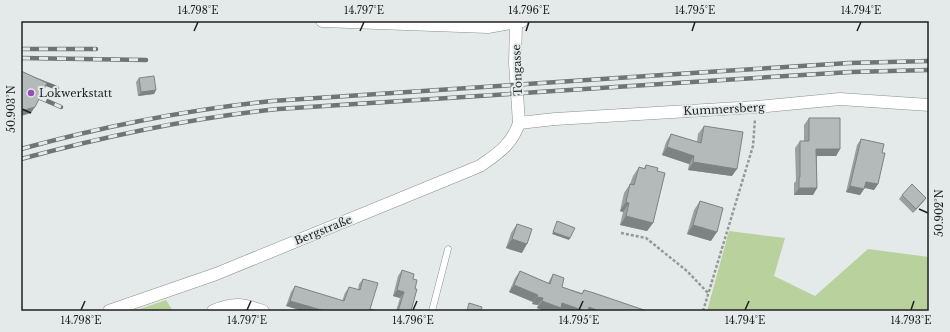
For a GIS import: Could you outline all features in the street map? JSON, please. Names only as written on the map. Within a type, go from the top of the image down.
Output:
[{"type":"street","points":[[322,21],[488,27],[520,22]]},
{"type":"street","name":"Tongasse","points":[[519,123],[515,63],[520,22]]},
{"type":"street","name":"Kummersberg","points":[[519,123],[555,119],[756,107],[840,100],[929,105]]},
{"type":"street","name":"Bergstraße","points":[[109,311],[216,274],[480,166],[502,150],[516,133],[519,123]]},
{"type":"street","points":[[213,311],[221,307],[243,304],[263,311]]},
{"type":"lane","points":[[432,311],[448,249]]},
{"type":"path","points":[[703,311],[753,146],[756,107]]},
{"type":"path","points":[[620,233],[646,238],[687,271],[708,293]]},
{"type":"green space","points":[[729,231],[785,238],[774,276],[815,296],[868,249],[929,257],[929,311],[707,311]]},
{"type":"green space","points":[[166,300],[173,311],[134,311]]},
{"type":"building","name":"Lokwerkstatt","points":[[21,71],[47,83],[35,107],[21,111]]},
{"type":"building","points":[[154,76],[156,90],[141,92],[139,78]]},
{"type":"building","points":[[809,118],[840,118],[840,149],[816,149],[817,188],[799,188],[800,141],[809,141]]},
{"type":"building","points":[[704,126],[743,132],[737,169],[693,162],[694,156],[667,147],[671,134],[701,143]]},
{"type":"building","points":[[861,139],[884,144],[882,153],[885,153],[878,184],[866,182],[864,189],[850,186]]},
{"type":"building","points":[[646,165],[658,168],[657,171],[665,173],[653,223],[626,216],[629,203],[626,202],[630,184],[634,185],[639,167],[645,169]]},
{"type":"building","points":[[912,184],[926,198],[916,209],[902,195]]},
{"type":"building","points":[[700,201],[723,208],[717,232],[693,225]]},
{"type":"building","points":[[557,221],[575,228],[570,238],[553,232]]},
{"type":"building","points":[[517,224],[532,229],[527,244],[512,239]]},
{"type":"building","points":[[402,270],[414,274],[413,279],[417,280],[415,289],[417,289],[411,311],[398,311],[404,292],[397,290]]},
{"type":"building","points":[[520,271],[550,284],[553,274],[564,278],[562,287],[582,294],[584,290],[647,311],[599,311],[589,307],[588,311],[585,311],[562,303],[561,308],[542,301],[543,298],[537,297],[538,295],[514,285]]},
{"type":"building","points":[[363,279],[378,283],[370,309],[377,311],[325,311],[290,301],[295,286],[344,301],[349,287],[360,290]]},
{"type":"building","points":[[469,303],[482,307],[481,311],[467,311]]},
{"type":"railway","points":[[21,49],[96,49]]},
{"type":"railway","points":[[21,58],[146,60]]},
{"type":"railway","points":[[21,149],[83,133],[176,114],[272,101],[849,63],[929,61]]},
{"type":"railway","points":[[21,159],[116,135],[213,117],[278,109],[851,72],[929,70]]},
{"type":"railway","points":[[21,74],[57,88]]},
{"type":"railway","points":[[38,97],[61,107]]},
{"type":"place","name":"Lokwerkstatt","points":[[31,93]]}]
